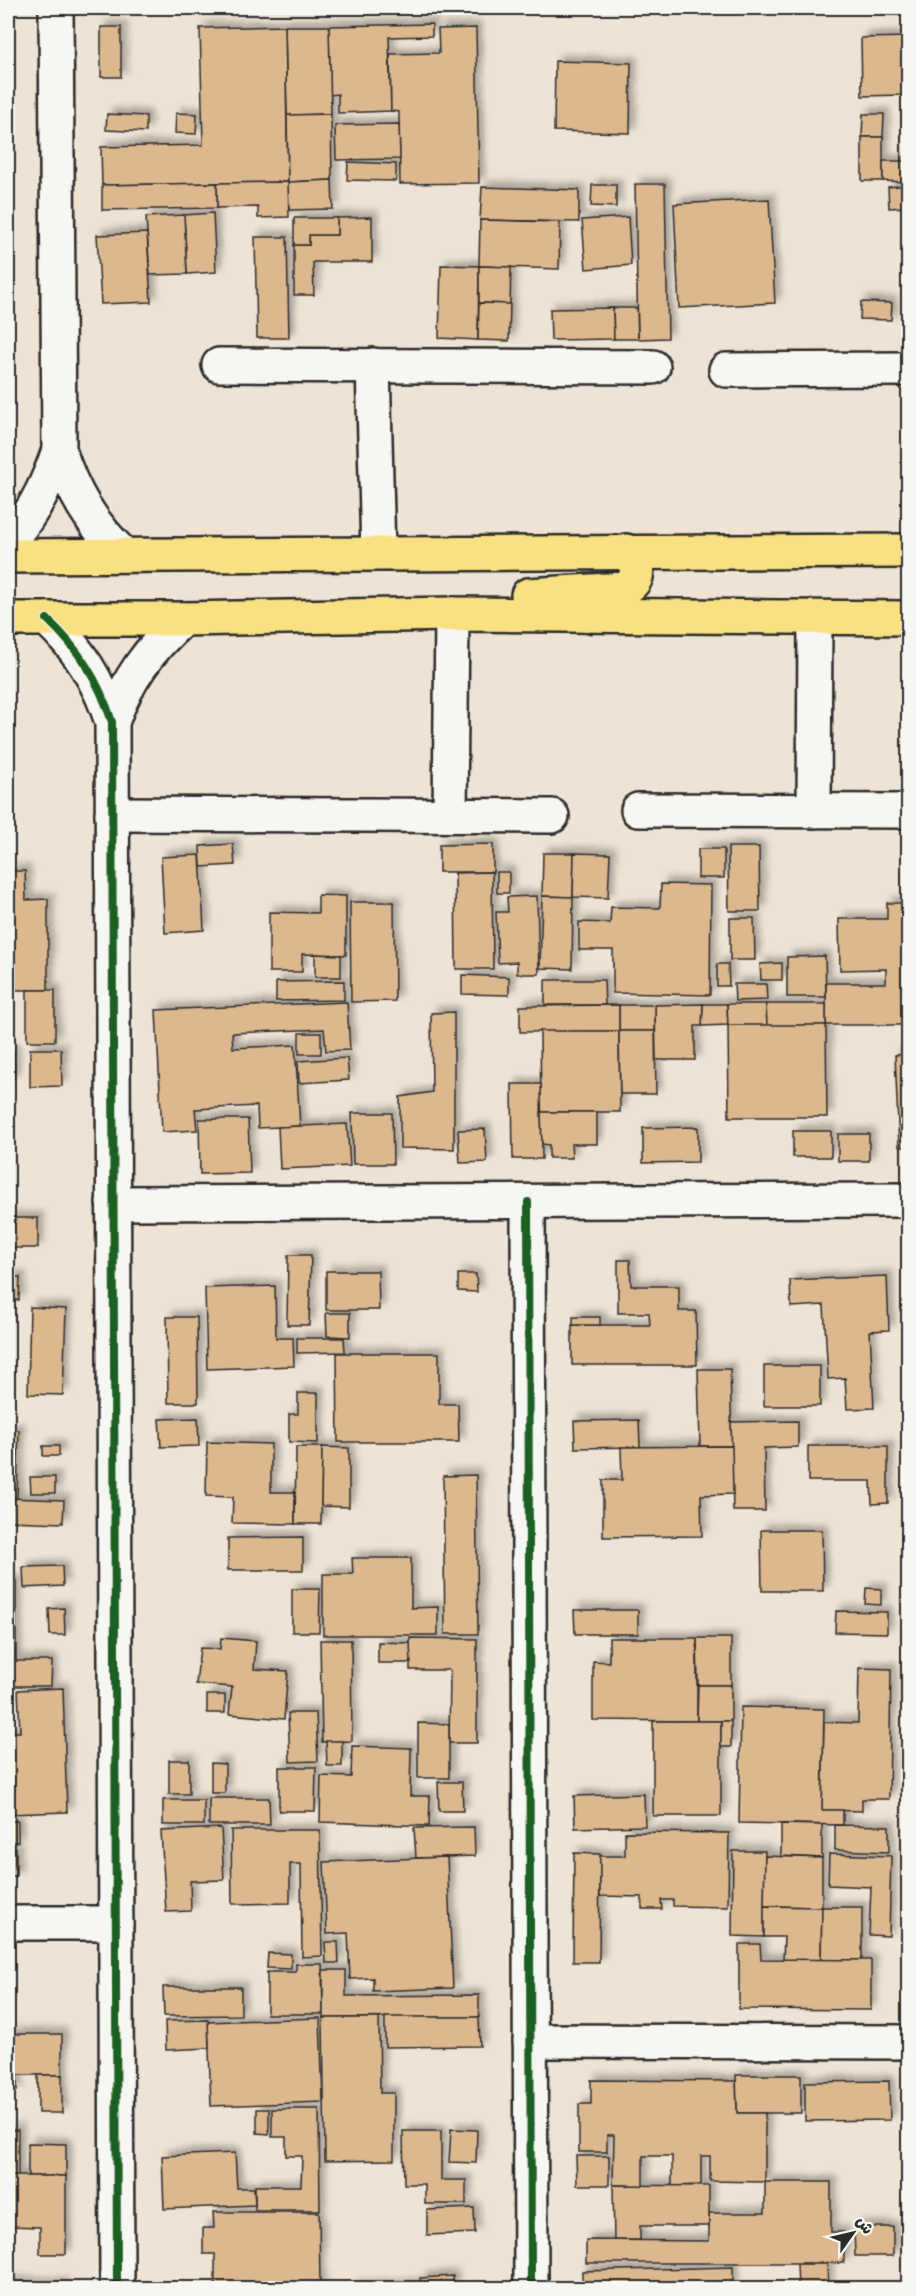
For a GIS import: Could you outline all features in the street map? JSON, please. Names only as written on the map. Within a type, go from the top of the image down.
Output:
[{"type":"main road","points":[[452,614],[471,603],[493,597],[624,589],[631,585],[638,571],[636,563],[626,551]]},
{"type":"main road","points":[[8,556],[909,551]]},
{"type":"main road","points":[[8,619],[183,619],[452,614],[909,618]]},
{"type":"street","points":[[8,541],[33,508],[49,480],[59,450],[56,8]]},
{"type":"street","points":[[219,364],[653,367]]},
{"type":"street","points":[[373,365],[378,553]]},
{"type":"street","points":[[726,370],[909,369]]},
{"type":"street","points":[[59,450],[76,496],[105,537],[123,554]]},
{"type":"street","points":[[450,815],[452,614]]},
{"type":"street","points":[[814,810],[815,618]]},
{"type":"street","points":[[47,619],[81,655],[105,699],[111,722],[117,2289]]},
{"type":"street","points":[[111,722],[120,698],[142,662],[163,636],[183,619]]},
{"type":"street","points":[[638,810],[909,811]]},
{"type":"street","points":[[112,814],[552,816]]},
{"type":"street","points":[[113,1203],[909,1200]]},
{"type":"street","points":[[528,1202],[531,2289]]},
{"type":"street","points":[[8,1923],[116,1923]]},
{"type":"street","points":[[530,2042],[909,2042]]},
{"type":"building","points":[[432,24],[432,36],[389,37],[391,111],[338,113],[338,94],[330,95],[329,26]]},
{"type":"building","points":[[285,26],[329,26],[331,114],[287,115]]},
{"type":"building","points":[[285,26],[288,182],[102,185],[101,147],[203,145],[200,28]]},
{"type":"building","points":[[101,27],[121,27],[121,77],[101,77]]},
{"type":"building","points":[[476,28],[479,183],[400,184],[399,112],[391,111],[390,54],[439,53],[438,29]]},
{"type":"building","points":[[908,37],[908,73],[902,73],[903,95],[862,96],[861,38]]},
{"type":"building","points":[[555,61],[631,63],[630,133],[554,131]]},
{"type":"building","points":[[902,73],[908,73],[908,95],[903,95]]},
{"type":"building","points":[[176,113],[197,114],[196,134],[175,133]]},
{"type":"building","points":[[107,114],[146,116],[146,132],[106,130]]},
{"type":"building","points":[[331,114],[332,180],[288,182],[287,115]]},
{"type":"building","points":[[863,114],[884,114],[883,137],[862,137]]},
{"type":"building","points":[[399,124],[400,159],[336,160],[335,125]]},
{"type":"building","points":[[862,137],[883,137],[883,181],[862,181]]},
{"type":"building","points":[[883,161],[907,161],[907,182],[883,181]]},
{"type":"building","points":[[348,162],[396,164],[396,181],[347,180]]},
{"type":"building","points":[[332,180],[333,209],[289,210],[288,182]]},
{"type":"building","points":[[288,182],[289,217],[258,218],[258,207],[217,208],[217,183]]},
{"type":"building","points":[[217,183],[217,208],[102,210],[102,185]]},
{"type":"building","points":[[635,184],[665,184],[668,338],[638,339]]},
{"type":"building","points":[[592,185],[616,185],[616,207],[591,206]]},
{"type":"building","points":[[908,185],[908,207],[889,208],[888,187]]},
{"type":"building","points":[[482,187],[579,190],[579,222],[480,220]]},
{"type":"building","points":[[769,199],[775,303],[679,308],[674,204]]},
{"type":"building","points":[[213,213],[216,272],[187,274],[184,215]]},
{"type":"building","points":[[184,215],[187,274],[150,275],[146,217]]},
{"type":"building","points":[[906,216],[908,216],[908,291],[907,291]]},
{"type":"building","points":[[372,217],[372,262],[313,262],[314,295],[294,295],[294,245],[309,245],[309,235],[337,235],[337,218]]},
{"type":"building","points":[[628,217],[631,265],[586,269],[582,220]]},
{"type":"building","points":[[294,218],[337,218],[337,235],[309,235],[309,245],[294,245]]},
{"type":"building","points":[[480,220],[560,222],[559,269],[479,266]]},
{"type":"building","points":[[147,233],[151,302],[101,304],[97,235]]},
{"type":"building","points":[[255,237],[287,237],[289,338],[257,338]]},
{"type":"building","points":[[441,265],[479,266],[478,340],[439,338]]},
{"type":"building","points":[[479,266],[511,267],[510,304],[479,303]]},
{"type":"building","points":[[861,302],[892,303],[891,320],[860,319]]},
{"type":"building","points":[[479,303],[510,304],[509,341],[478,340]]},
{"type":"building","points":[[613,308],[614,339],[551,340],[550,309]]},
{"type":"building","points":[[613,308],[637,308],[638,339],[614,339]]},
{"type":"building","points":[[233,844],[235,865],[201,867],[200,846]]},
{"type":"building","points":[[493,844],[493,872],[439,872],[439,845]]},
{"type":"building","points":[[728,847],[759,847],[760,911],[729,911]]},
{"type":"building","points":[[698,849],[724,849],[724,878],[698,878]]},
{"type":"building","points":[[543,853],[574,853],[573,897],[542,896]]},
{"type":"building","points":[[574,853],[610,854],[608,898],[573,897]]},
{"type":"building","points":[[200,855],[204,930],[165,933],[161,857]]},
{"type":"building","points":[[8,871],[25,871],[26,900],[48,899],[48,990],[8,990]]},
{"type":"building","points":[[492,872],[493,969],[456,969],[455,873]]},
{"type":"building","points":[[497,872],[509,872],[509,893],[497,893]]},
{"type":"building","points":[[661,884],[711,885],[710,995],[613,993],[613,950],[579,950],[579,922],[610,923],[611,907],[660,908]]},
{"type":"building","points":[[318,895],[346,896],[346,955],[302,954],[302,972],[269,972],[269,912],[318,913]]},
{"type":"building","points":[[537,896],[539,974],[517,974],[517,962],[498,963],[496,912],[508,912],[507,897]]},
{"type":"building","points":[[542,896],[573,897],[572,969],[540,968]]},
{"type":"building","points":[[350,902],[394,902],[395,1001],[351,1002]]},
{"type":"building","points":[[887,903],[908,903],[908,1025],[826,1025],[826,983],[886,983],[886,969],[840,970],[839,919],[887,919]]},
{"type":"building","points":[[730,918],[754,918],[755,960],[730,960]]},
{"type":"building","points":[[315,954],[341,955],[341,977],[315,977]]},
{"type":"building","points":[[825,956],[826,997],[787,997],[787,957]]},
{"type":"building","points":[[782,963],[782,980],[761,980],[760,964]]},
{"type":"building","points":[[717,964],[728,964],[729,986],[717,986]]},
{"type":"building","points":[[462,975],[509,977],[509,995],[462,994]]},
{"type":"building","points":[[545,980],[604,980],[605,1005],[545,1005]]},
{"type":"building","points":[[344,981],[344,1000],[276,1001],[276,982]]},
{"type":"building","points":[[734,984],[766,984],[767,1000],[735,1001]]},
{"type":"building","points":[[27,990],[55,990],[55,1041],[27,1041]]},
{"type":"building","points":[[347,1002],[350,1050],[326,1051],[324,1029],[232,1033],[233,1048],[295,1045],[300,1126],[258,1128],[257,1106],[195,1109],[197,1130],[162,1132],[156,1010]]},
{"type":"building","points":[[703,1004],[727,1004],[728,1025],[702,1026]]},
{"type":"building","points":[[703,1004],[702,1026],[695,1026],[695,1060],[656,1060],[655,1005]]},
{"type":"building","points":[[727,1004],[766,1004],[767,1026],[728,1025]]},
{"type":"building","points":[[766,1004],[826,1004],[826,1025],[767,1026]]},
{"type":"building","points":[[619,1005],[655,1005],[655,1031],[619,1031]]},
{"type":"building","points":[[619,1005],[619,1031],[520,1032],[520,1006]]},
{"type":"building","points":[[454,1012],[454,1149],[400,1148],[400,1097],[432,1092],[431,1013]]},
{"type":"building","points":[[728,1025],[826,1025],[827,1117],[729,1117]]},
{"type":"building","points":[[540,1031],[619,1031],[620,1112],[541,1112]]},
{"type":"building","points":[[619,1031],[655,1031],[656,1094],[620,1094]]},
{"type":"building","points":[[299,1033],[321,1033],[321,1054],[299,1054]]},
{"type":"building","points":[[30,1049],[61,1049],[62,1086],[30,1087]]},
{"type":"building","points":[[8,1050],[14,1050],[14,1079],[8,1079]]},
{"type":"building","points":[[908,1054],[908,1147],[899,1147],[895,1055]]},
{"type":"building","points":[[347,1058],[349,1080],[299,1083],[298,1061]]},
{"type":"building","points":[[512,1084],[541,1084],[542,1159],[513,1159]]},
{"type":"building","points":[[541,1112],[597,1112],[597,1144],[571,1144],[572,1158],[549,1158],[549,1145],[542,1144]]},
{"type":"building","points":[[352,1113],[392,1113],[393,1164],[353,1164]]},
{"type":"building","points":[[199,1119],[248,1119],[250,1173],[200,1174]]},
{"type":"building","points":[[347,1124],[350,1166],[280,1169],[278,1127]]},
{"type":"building","points":[[698,1127],[698,1162],[643,1163],[643,1128]]},
{"type":"building","points":[[485,1129],[487,1162],[460,1163],[458,1130]]},
{"type":"building","points":[[793,1131],[831,1131],[831,1157],[793,1157]]},
{"type":"building","points":[[838,1134],[869,1134],[869,1161],[838,1161]]},
{"type":"building","points":[[8,1218],[38,1218],[38,1248],[8,1248]]},
{"type":"building","points":[[288,1255],[311,1255],[309,1325],[287,1325]]},
{"type":"building","points":[[618,1260],[630,1260],[631,1286],[679,1286],[679,1311],[696,1311],[697,1365],[572,1365],[572,1325],[650,1325],[649,1313],[618,1313]]},
{"type":"building","points":[[326,1271],[378,1271],[379,1310],[326,1310]]},
{"type":"building","points":[[458,1274],[476,1274],[477,1292],[458,1291]]},
{"type":"building","points":[[887,1276],[889,1330],[870,1331],[874,1408],[847,1409],[845,1378],[828,1379],[824,1305],[791,1307],[790,1280]]},
{"type":"building","points":[[8,1277],[20,1277],[19,1300],[8,1300]]},
{"type":"building","points":[[275,1286],[276,1338],[293,1338],[294,1366],[207,1369],[205,1288]]},
{"type":"building","points":[[30,1307],[66,1309],[63,1395],[28,1394]]},
{"type":"building","points":[[326,1313],[350,1313],[350,1337],[327,1336]]},
{"type":"building","points":[[167,1317],[197,1317],[198,1403],[168,1403]]},
{"type":"building","points":[[573,1317],[600,1317],[600,1325],[573,1325]]},
{"type":"building","points":[[297,1338],[344,1338],[345,1352],[297,1353]]},
{"type":"building","points":[[337,1353],[439,1353],[439,1404],[458,1404],[459,1442],[338,1442]]},
{"type":"building","points":[[764,1366],[820,1366],[820,1406],[764,1406]]},
{"type":"building","points":[[698,1369],[730,1369],[732,1446],[700,1446]]},
{"type":"building","points":[[298,1393],[318,1393],[318,1443],[289,1442],[289,1414],[298,1414]]},
{"type":"building","points":[[198,1418],[199,1446],[161,1447],[159,1419]]},
{"type":"building","points":[[639,1420],[640,1447],[575,1448],[574,1421]]},
{"type":"building","points":[[798,1421],[798,1447],[764,1448],[765,1511],[733,1511],[731,1422]]},
{"type":"building","points":[[8,1430],[19,1430],[17,1498],[8,1498]]},
{"type":"building","points":[[207,1442],[271,1444],[271,1492],[295,1492],[295,1524],[232,1523],[233,1497],[206,1496]]},
{"type":"building","points":[[43,1446],[59,1446],[59,1456],[43,1456]]},
{"type":"building","points":[[732,1446],[733,1494],[701,1495],[702,1536],[603,1537],[603,1480],[622,1480],[621,1447]]},
{"type":"building","points":[[808,1446],[888,1446],[888,1503],[872,1504],[871,1481],[808,1481]]},
{"type":"building","points":[[296,1447],[322,1447],[321,1524],[295,1524]]},
{"type":"building","points":[[322,1447],[349,1448],[349,1507],[321,1506]]},
{"type":"building","points":[[476,1475],[478,1634],[445,1634],[443,1476]]},
{"type":"building","points":[[30,1477],[55,1477],[55,1493],[31,1493]]},
{"type":"building","points":[[8,1498],[64,1500],[63,1523],[8,1521]]},
{"type":"building","points":[[761,1530],[822,1530],[823,1591],[762,1591]]},
{"type":"building","points":[[303,1537],[303,1570],[228,1570],[228,1538]]},
{"type":"building","points":[[352,1558],[411,1558],[411,1608],[438,1607],[438,1635],[323,1635],[323,1574],[353,1574]]},
{"type":"building","points":[[62,1566],[63,1586],[24,1588],[23,1567]]},
{"type":"building","points":[[8,1581],[16,1581],[16,1661],[52,1661],[51,1686],[8,1686]]},
{"type":"building","points":[[866,1588],[881,1589],[881,1605],[865,1604]]},
{"type":"building","points":[[292,1589],[320,1589],[319,1632],[292,1632]]},
{"type":"building","points":[[64,1608],[65,1635],[50,1635],[49,1609]]},
{"type":"building","points":[[574,1610],[638,1610],[638,1634],[575,1634]]},
{"type":"building","points":[[836,1611],[887,1612],[887,1633],[835,1632]]},
{"type":"building","points":[[221,1638],[256,1641],[254,1669],[288,1671],[284,1719],[229,1714],[232,1687],[196,1684],[200,1648],[220,1649]]},
{"type":"building","points":[[410,1638],[477,1639],[477,1743],[449,1743],[450,1670],[410,1670]]},
{"type":"building","points":[[609,1638],[697,1638],[697,1721],[593,1720],[593,1661],[609,1662]]},
{"type":"building","points":[[697,1638],[731,1638],[731,1685],[698,1685]]},
{"type":"building","points":[[320,1640],[351,1640],[352,1741],[322,1742]]},
{"type":"building","points":[[378,1642],[410,1643],[411,1663],[378,1663]]},
{"type":"building","points":[[859,1668],[891,1669],[889,1799],[862,1799],[862,1811],[822,1810],[824,1722],[858,1723]]},
{"type":"building","points":[[698,1685],[731,1685],[731,1721],[697,1721]]},
{"type":"building","points":[[63,1688],[67,1812],[8,1814],[8,1732],[20,1732],[18,1690]]},
{"type":"building","points":[[207,1695],[225,1695],[225,1713],[207,1713]]},
{"type":"building","points":[[741,1707],[824,1709],[822,1810],[843,1810],[843,1825],[739,1823]]},
{"type":"building","points":[[288,1713],[316,1713],[318,1761],[290,1762]]},
{"type":"building","points":[[653,1721],[721,1721],[721,1816],[653,1816]]},
{"type":"building","points":[[721,1721],[731,1721],[731,1747],[721,1747]]},
{"type":"building","points":[[418,1723],[449,1724],[449,1778],[418,1778]]},
{"type":"building","points":[[326,1741],[342,1741],[342,1766],[327,1766]]},
{"type":"building","points":[[352,1746],[411,1748],[410,1796],[430,1796],[429,1826],[320,1822],[321,1776],[351,1777]]},
{"type":"building","points":[[169,1760],[189,1760],[189,1794],[169,1794]]},
{"type":"building","points":[[211,1763],[225,1764],[225,1793],[211,1793]]},
{"type":"building","points":[[279,1767],[316,1767],[315,1811],[279,1811]]},
{"type":"building","points":[[438,1782],[462,1782],[463,1811],[439,1811]]},
{"type":"building","points":[[644,1794],[645,1826],[575,1828],[574,1796]]},
{"type":"building","points":[[209,1798],[269,1798],[270,1825],[209,1825]]},
{"type":"building","points":[[163,1800],[204,1800],[204,1825],[163,1825]]},
{"type":"building","points":[[8,1821],[18,1821],[18,1842],[8,1842]]},
{"type":"building","points":[[781,1824],[822,1825],[822,1858],[781,1856]]},
{"type":"building","points":[[835,1825],[889,1826],[889,1852],[835,1850]]},
{"type":"building","points":[[474,1827],[475,1856],[416,1858],[414,1828]]},
{"type":"building","points":[[221,1828],[224,1880],[190,1881],[191,1911],[166,1912],[161,1831]]},
{"type":"building","points":[[231,1830],[320,1830],[322,1956],[302,1957],[301,1864],[290,1864],[290,1903],[232,1904]]},
{"type":"building","points":[[625,1832],[729,1833],[728,1907],[673,1906],[673,1900],[661,1900],[662,1909],[642,1909],[642,1897],[600,1896],[599,1856],[625,1856]]},
{"type":"building","points":[[8,1848],[16,1848],[16,1876],[8,1876]]},
{"type":"building","points":[[733,1851],[765,1851],[764,1937],[732,1936]]},
{"type":"building","points":[[574,1853],[600,1854],[599,1962],[573,1962]]},
{"type":"building","points":[[829,1854],[891,1856],[889,1936],[869,1935],[871,1887],[828,1885]]},
{"type":"building","points":[[765,1856],[822,1858],[822,1907],[764,1906]]},
{"type":"building","points":[[447,1857],[453,1988],[373,1991],[373,1978],[350,1979],[348,1933],[327,1934],[324,1862]]},
{"type":"building","points":[[764,1906],[822,1907],[821,1960],[783,1960],[784,1937],[764,1937]]},
{"type":"building","points":[[822,1907],[862,1907],[862,1960],[821,1960]]},
{"type":"building","points":[[325,1942],[338,1942],[339,1963],[326,1963]]},
{"type":"building","points":[[739,1944],[760,1944],[761,1959],[871,1960],[871,2010],[739,2009]]},
{"type":"building","points":[[268,1953],[291,1954],[291,1969],[267,1968]]},
{"type":"building","points":[[296,1964],[322,1964],[323,2014],[267,2014],[267,1972],[296,1972]]},
{"type":"building","points":[[323,1970],[346,1970],[346,1996],[479,1995],[479,2017],[323,2018]]},
{"type":"building","points":[[163,1987],[241,1987],[241,2015],[164,2016]]},
{"type":"building","points":[[385,2017],[479,2017],[480,2046],[385,2047]]},
{"type":"building","points":[[320,2018],[323,2102],[211,2106],[208,2022]]},
{"type":"building","points":[[323,2018],[379,2018],[380,2093],[394,2093],[394,2160],[325,2161]]},
{"type":"building","points":[[208,2020],[209,2048],[166,2050],[165,2021]]},
{"type":"building","points":[[8,2034],[62,2034],[62,2075],[17,2075],[17,2091],[8,2091]]},
{"type":"building","points":[[38,2075],[62,2075],[62,2113],[38,2113]]},
{"type":"building","points":[[736,2075],[801,2075],[801,2113],[737,2113]]},
{"type":"building","points":[[591,2080],[736,2081],[737,2113],[765,2113],[765,2182],[710,2181],[710,2156],[701,2156],[701,2185],[672,2186],[672,2156],[643,2156],[643,2186],[613,2185],[614,2135],[607,2135],[607,2152],[579,2152],[579,2104],[591,2104]]},
{"type":"building","points":[[889,2081],[890,2120],[805,2121],[805,2082]]},
{"type":"building","points":[[257,2109],[269,2109],[269,2134],[257,2133]]},
{"type":"building","points":[[272,2109],[319,2109],[320,2210],[255,2210],[255,2186],[301,2186],[302,2156],[286,2156],[286,2137],[272,2137]]},
{"type":"building","points":[[451,2129],[477,2130],[476,2163],[449,2162]]},
{"type":"building","points":[[8,2130],[18,2130],[18,2177],[8,2176]]},
{"type":"building","points":[[403,2131],[441,2131],[441,2180],[466,2180],[466,2204],[425,2204],[425,2184],[404,2184]]},
{"type":"building","points":[[28,2143],[66,2144],[66,2176],[28,2176]]},
{"type":"building","points":[[235,2153],[237,2188],[254,2188],[255,2205],[164,2209],[162,2156]]},
{"type":"building","points":[[576,2156],[609,2156],[609,2185],[577,2185]]},
{"type":"building","points":[[8,2176],[66,2176],[66,2254],[40,2254],[40,2227],[8,2226]]},
{"type":"building","points":[[765,2182],[831,2182],[831,2232],[844,2232],[844,2263],[586,2263],[586,2240],[709,2241],[709,2213],[765,2213]]},
{"type":"building","points":[[613,2185],[709,2186],[709,2226],[640,2226],[640,2240],[614,2240]]},
{"type":"building","points":[[474,2208],[475,2233],[427,2235],[427,2210]]},
{"type":"building","points":[[213,2212],[319,2212],[320,2288],[215,2288],[215,2254],[203,2254],[203,2228],[214,2228]]},
{"type":"building","points":[[854,2227],[893,2227],[893,2256],[855,2256]]},
{"type":"building","points":[[797,2264],[827,2264],[828,2288],[798,2288]]},
{"type":"building","points":[[733,2267],[733,2288],[582,2288],[582,2271]]},
{"type":"building","points":[[453,2276],[453,2288],[421,2288],[420,2278]]},
{"type":"building","points":[[8,2282],[40,2283],[40,2288],[8,2288]]},
{"type":"building","points":[[40,2283],[63,2284],[63,2288],[40,2288]]},
{"type":"building","points":[[419,2284],[419,2288],[352,2288],[352,2286]]},
{"type":"cycle path","points":[[47,619],[69,642],[87,666],[112,722],[117,2288]]},
{"type":"cycle path","points":[[528,1202],[531,2288]]}]
